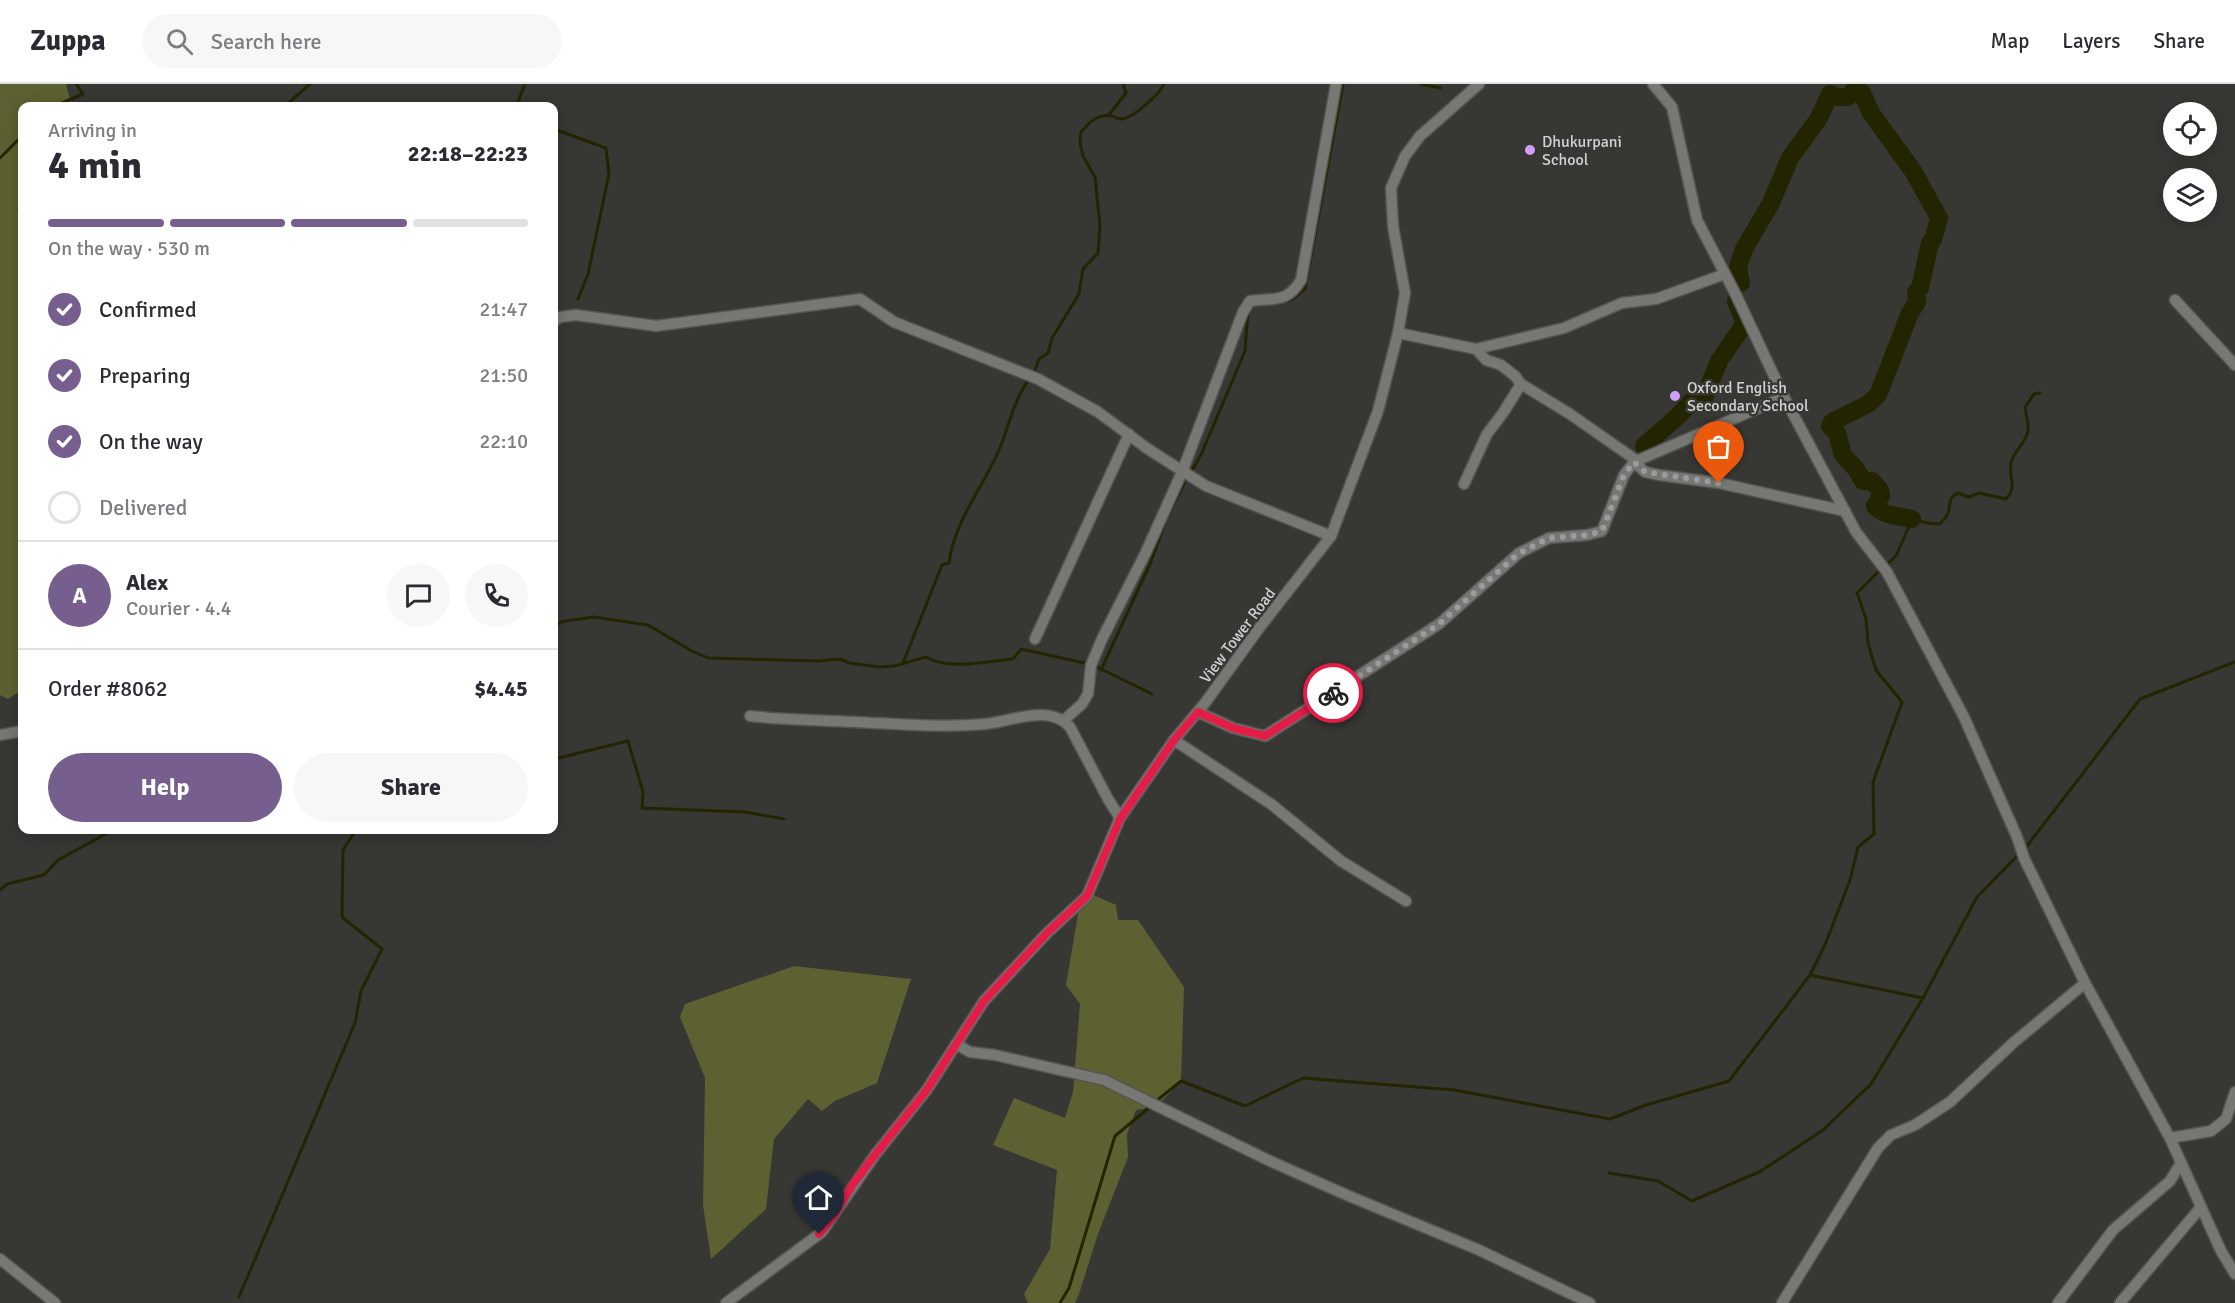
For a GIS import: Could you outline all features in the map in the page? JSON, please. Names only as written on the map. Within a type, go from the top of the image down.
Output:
[{"type":"street","points":[[1064,720],[1082,704],[1088,694],[1091,665],[1182,472],[1243,312],[1250,301],[1284,297],[1294,292],[1301,280],[1336,84]]},
{"type":"street","name":"View Tower Road","points":[[726,1303],[822,1232],[853,1184],[926,1091],[989,995],[1047,933],[1087,896],[1120,819],[1174,740],[1198,712],[1331,536],[1378,411],[1398,333],[1405,293],[1393,226],[1391,188],[1405,156],[1420,136],[1479,84]]},
{"type":"street","points":[[1653,84],[1672,107],[1697,220],[1784,397],[1856,532],[1887,572],[1964,717],[2024,858],[2085,983],[2170,1138],[2221,1251],[2235,1274]]},
{"type":"street","points":[[1398,333],[1476,349],[1564,328],[1622,303],[1656,299],[1725,274]]},
{"type":"street","points":[[558,318],[576,315],[656,326],[860,299],[894,322],[1038,379],[1098,412],[1182,472],[1206,486],[1331,536]]},
{"type":"street","points":[[2175,300],[2235,365]]},
{"type":"street","points":[[1476,349],[1486,360],[1501,365],[1521,384],[1570,414],[1633,458],[1634,462],[1645,472],[1719,483],[1845,511]]},
{"type":"street","points":[[1464,484],[1487,434],[1521,384]]},
{"type":"street","points":[[1198,712],[1233,728],[1265,736],[1439,624],[1518,554],[1549,538],[1587,535],[1602,531],[1624,475],[1634,462],[1784,397]]},
{"type":"street","points":[[1035,639],[1128,434]]},
{"type":"street","points":[[750,716],[926,726],[987,724],[1029,716],[1056,716],[1071,727],[1120,819]]},
{"type":"street","points":[[0,735],[18,731]]},
{"type":"street","points":[[1174,740],[1271,804],[1341,861],[1406,901]]},
{"type":"street","points":[[1782,1303],[1878,1148],[1891,1135],[1915,1125],[1950,1102],[2013,1043],[2085,983]]},
{"type":"street","points":[[956,1044],[970,1052],[995,1055],[1104,1080],[1272,1162],[1479,1250],[1590,1303]]},
{"type":"street","points":[[2170,1138],[2211,1131],[2226,1119],[2235,1092]]},
{"type":"street","points":[[2058,1303],[2113,1230],[2170,1181],[2181,1163]]},
{"type":"street","points":[[2120,1303],[2201,1207]]},
{"type":"street","points":[[0,1258],[55,1303]]},
{"type":"green space","points":[[0,84],[66,84],[71,102],[18,102],[18,693],[8,699],[0,695]]},
{"type":"green space","points":[[1082,890],[1116,905],[1118,920],[1138,920],[1184,987],[1181,1081],[1156,1107],[1136,1110],[1127,1134],[1128,1157],[1098,1234],[1075,1303],[1028,1303],[1024,1294],[1050,1249],[1057,1170],[993,1145],[1014,1098],[1065,1118],[1073,1092],[1080,1004],[1066,985]]},
{"type":"green space","points":[[794,966],[911,979],[877,1083],[835,1101],[822,1111],[808,1099],[774,1139],[766,1209],[711,1259],[703,1205],[705,1078],[680,1017],[685,1004]]},
{"type":"waterway","points":[[64,102],[83,94],[76,84]]},
{"type":"waterway","points":[[290,102],[310,84]]},
{"type":"waterway","points":[[518,102],[525,84]]},
{"type":"waterway","points":[[1108,116],[1126,93],[1123,84]]},
{"type":"waterway","points":[[1034,373],[1039,359],[1048,353],[1052,338],[1079,294],[1083,269],[1098,253],[1100,226],[1095,177],[1083,156],[1080,143],[1081,132],[1098,117],[1107,115],[1122,119],[1133,115],[1152,99],[1164,84]]},
{"type":"waterway","points":[[1286,301],[1291,300],[1305,289],[1343,84]]},
{"type":"waterway","points":[[1421,84],[1440,88]]},
{"type":"waterway","points":[[1741,283],[1738,267],[1744,249],[1771,203],[1790,158],[1819,118],[1830,94],[1848,97],[1854,90],[1862,93],[1871,113],[1913,171],[1939,218],[1933,240],[1930,243],[1920,288],[1916,292],[1917,302],[1910,313],[1878,395],[1868,404],[1832,422],[1830,426],[1837,433],[1843,455],[1863,481],[1872,481],[1880,490],[1881,496],[1875,506],[1887,514],[1912,519]]},
{"type":"waterway","points":[[558,130],[606,148],[609,174],[588,274],[578,299]]},
{"type":"waterway","points":[[0,158],[18,140]]},
{"type":"waterway","points":[[1644,446],[1693,400],[1700,401],[1704,398],[1719,361],[1745,323],[1736,301]]},
{"type":"waterway","points":[[1191,472],[1201,455],[1245,351],[1248,310]]},
{"type":"waterway","points":[[903,663],[942,565],[949,563],[963,519],[1003,441],[1016,404],[1030,378]]},
{"type":"waterway","points":[[1886,565],[1896,556],[1912,519],[1940,524],[1948,512],[1954,495],[1958,493],[1969,497],[1979,493],[2006,499],[2012,486],[2011,463],[2028,431],[2025,407],[2034,394],[2040,393]]},
{"type":"waterway","points":[[1169,514],[1187,477]]},
{"type":"waterway","points":[[1101,670],[1150,564],[1165,523]]},
{"type":"waterway","points":[[1810,975],[1825,945],[1850,880],[1858,847],[1874,834],[1873,782],[1902,702],[1876,670],[1868,643],[1866,619],[1857,593],[1881,569]]},
{"type":"waterway","points":[[558,624],[594,617],[648,625],[708,658],[818,661],[839,659],[879,667],[894,666],[926,657],[946,664],[1013,659],[1021,649],[1089,664]]},
{"type":"waterway","points":[[2024,850],[2140,699],[2235,662]]},
{"type":"waterway","points":[[1095,666],[1152,694]]},
{"type":"waterway","points":[[558,758],[628,741],[643,792],[642,808],[745,812],[784,819]]},
{"type":"waterway","points":[[0,890],[7,884],[44,875],[58,860],[106,834]]},
{"type":"waterway","points":[[239,1297],[355,1023],[361,991],[382,949],[342,917],[343,850],[353,834]]},
{"type":"waterway","points":[[1155,1102],[1181,1081],[1245,1106],[1303,1078],[1454,1090],[1610,1119],[1646,1105],[1729,1081],[1810,975],[1923,998],[1977,897],[2019,854]]},
{"type":"waterway","points":[[1609,1173],[1658,1181],[1692,1201],[1761,1171],[1823,1130],[1871,1084],[1923,998]]},
{"type":"waterway","points":[[1060,1303],[1069,1288],[1115,1136],[1150,1107]]},
{"type":"way so far","points":[[1333,693],[1439,624],[1518,554],[1549,538],[1587,535],[1602,531],[1624,475],[1634,462],[1645,472],[1719,483]]},
{"type":"place","name":"Dhukurpani School","points":[[1530,150]]},
{"type":"place","name":"Oxford English Secondary School","points":[[1675,396]]},
{"type":"route","points":[[819,1234],[834,1216],[853,1184],[926,1091],[984,1001],[1047,933],[1087,896],[1120,819],[1174,740],[1198,712],[1233,728],[1265,736],[1333,693]]}]
